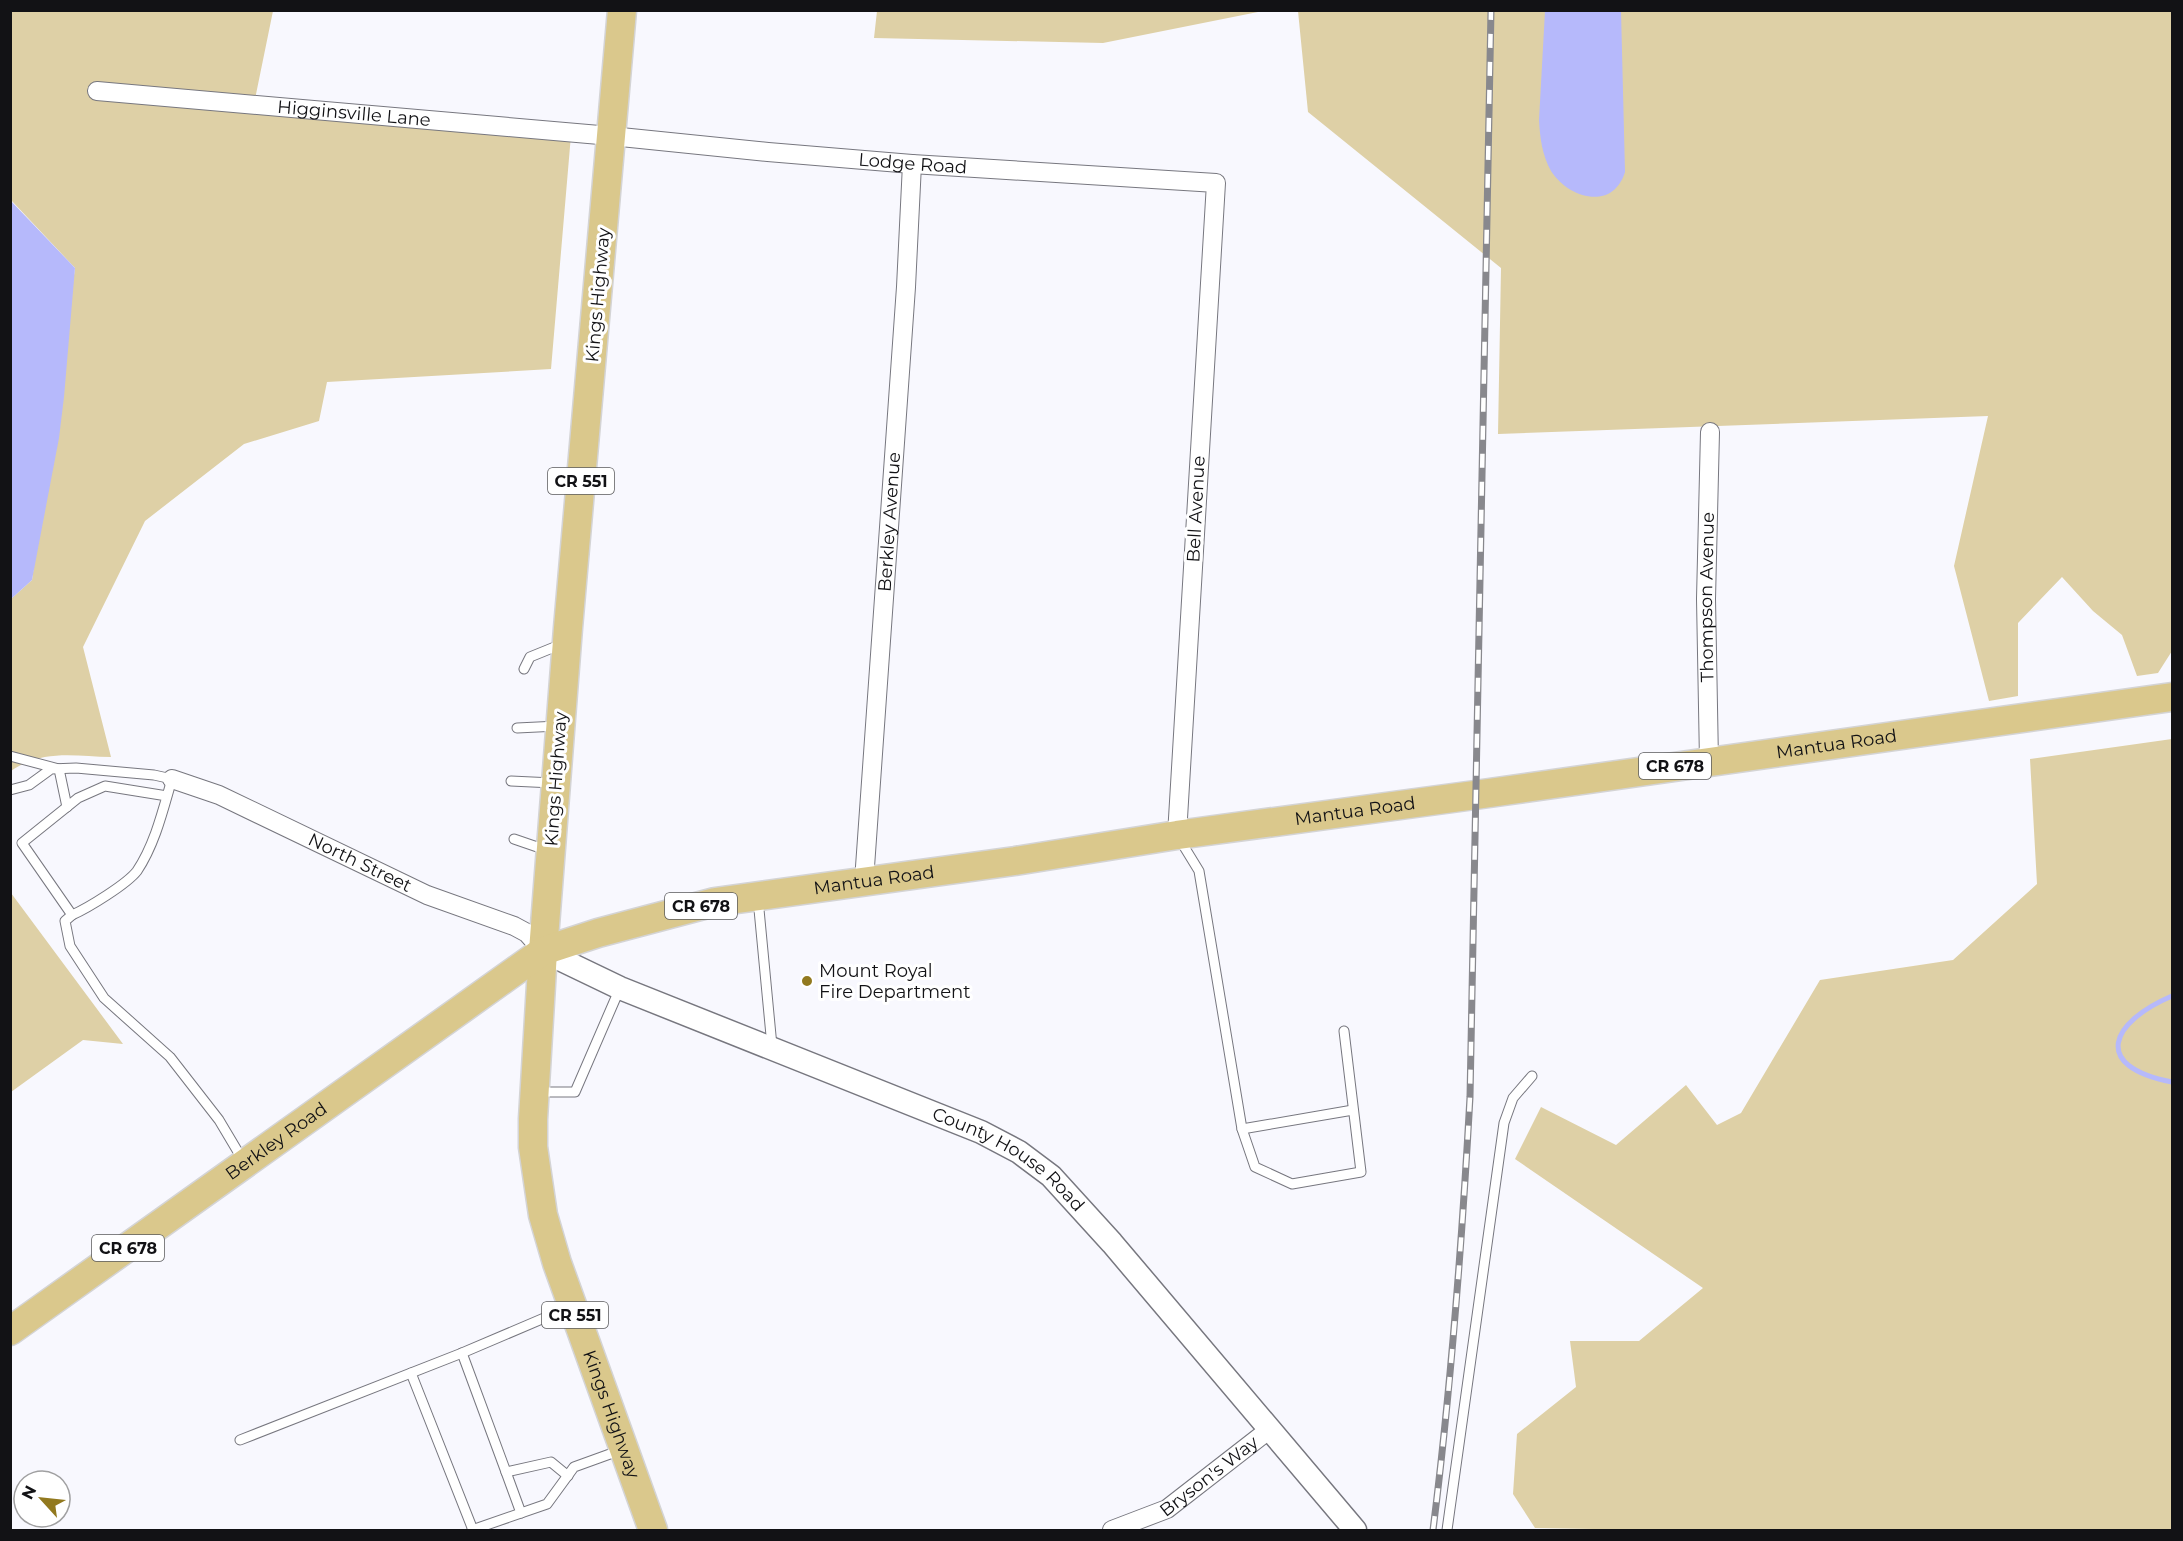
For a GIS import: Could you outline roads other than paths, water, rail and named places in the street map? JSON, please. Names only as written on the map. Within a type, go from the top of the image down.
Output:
[{"type":"main road","name":"Kings Highway","points":[[622,10],[560,726],[534,1092],[534,1147],[543,1215],[572,1306],[653,1530]]},
{"type":"main road","name":"Mantua Road","points":[[543,951],[715,902],[1015,861],[1177,835],[2172,697]]},
{"type":"main road","name":"Berkley Road","points":[[10,1331],[543,951]]},
{"type":"street","name":"Higginsville Lane","points":[[97,91],[611,136]]},
{"type":"street","name":"Lodge Road","points":[[611,136],[912,164],[1216,183]]},
{"type":"street","name":"Berkley Avenue","points":[[864,881],[906,287],[912,164]]},
{"type":"street","name":"Bell Avenue","points":[[1177,835],[1216,183]]},
{"type":"street","name":"Thompson Avenue","points":[[1709,761],[1706,599],[1710,432]]},
{"type":"street","name":"North Street","points":[[170,788],[219,795],[427,895],[514,926],[527,933],[543,951]]},
{"type":"street","name":"County House Road","points":[[543,951],[620,988],[981,1132],[1019,1152],[1051,1176],[1112,1243],[1356,1530]]},
{"type":"street","name":"Bryson's Way","points":[[1112,1530],[1167,1509],[1270,1429]]},
{"type":"lane","points":[[524,669],[530,657],[567,642]]},
{"type":"lane","points":[[517,728],[560,726]]},
{"type":"lane","points":[[10,756],[58,769]]},
{"type":"lane","points":[[10,790],[29,785],[51,769],[76,768],[154,775],[170,788]]},
{"type":"lane","points":[[58,769],[67,807]]},
{"type":"lane","points":[[511,780],[556,784]]},
{"type":"lane","points":[[72,915],[22,843],[78,798],[105,786],[170,788]]},
{"type":"lane","points":[[170,788],[158,826],[136,872],[92,906],[72,915],[65,921],[70,946],[104,998],[170,1057],[219,1120],[245,1164]]},
{"type":"lane","points":[[1177,835],[1199,871],[1242,1129],[1255,1167],[1292,1184],[1361,1172],[1344,1030]]},
{"type":"lane","points":[[514,840],[551,852]]},
{"type":"lane","points":[[758,896],[772,1049]]},
{"type":"lane","points":[[534,1092],[575,1092],[620,988]]},
{"type":"lane","points":[[1447,1530],[1504,1123],[1513,1098],[1532,1076]]},
{"type":"lane","points":[[1242,1129],[1353,1110]]},
{"type":"lane","points":[[240,1440],[462,1353],[572,1306]]},
{"type":"lane","points":[[462,1353],[521,1513]]},
{"type":"lane","points":[[411,1373],[473,1530],[547,1504],[574,1467],[624,1450]]},
{"type":"lane","points":[[506,1472],[551,1462],[568,1476]]},
{"type":"water","points":[[1545,11],[1621,11],[1625,172],[1619,184],[1611,192],[1601,196],[1590,197],[1568,188],[1551,171],[1544,153],[1539,120]]},
{"type":"water","points":[[10,200],[75,268],[59,438],[32,580],[11,599]]},
{"type":"waterway","points":[[2172,996],[2135,1018],[2124,1030],[2118,1043],[2120,1055],[2129,1065],[2146,1075],[2172,1082]]},
{"type":"railway","points":[[1433,1530],[1455,1314],[1470,1097],[1491,10]]},
{"type":"place","name":"Mount Royal Fire Department","points":[[807,981]]}]
